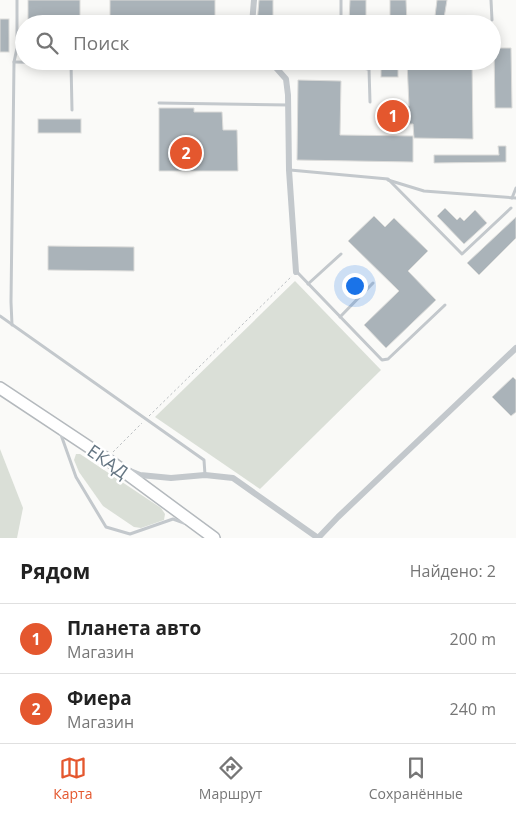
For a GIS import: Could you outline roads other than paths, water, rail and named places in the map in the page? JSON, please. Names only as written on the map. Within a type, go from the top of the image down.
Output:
[{"type":"highway","name":"ЕКАД","points":[[0,388],[109,461],[212,536]]},
{"type":"street","points":[[253,15],[254,0]]},
{"type":"street","points":[[278,70],[286,79],[289,105],[289,170],[296,272]]},
{"type":"street","points":[[109,461],[140,475],[171,478],[205,475],[233,478],[318,538],[516,348]]},
{"type":"lane","points":[[17,0],[17,15]]},
{"type":"lane","points":[[341,0],[341,15]]},
{"type":"lane","points":[[491,0],[492,15]]},
{"type":"lane","points":[[12,325],[15,57]]},
{"type":"lane","points":[[71,70],[72,110]]},
{"type":"lane","points":[[369,70],[370,102]]},
{"type":"lane","points":[[159,103],[289,105]]},
{"type":"lane","points":[[289,170],[388,180],[424,191],[514,198],[516,188]]},
{"type":"lane","points":[[388,180],[462,254],[511,208]]},
{"type":"lane","points":[[308,284],[341,254]]},
{"type":"lane","points":[[296,272],[382,360],[388,359],[445,305]]},
{"type":"lane","points":[[340,317],[373,283]]},
{"type":"lane","points":[[0,316],[204,460],[205,475]]},
{"type":"lane","points":[[58,427],[76,477],[106,527],[130,534],[173,519],[187,525]]},
{"type":"lane","points":[[192,528],[212,536]]},
{"type":"place","name":"Планета авто","points":[[393,116]]},
{"type":"place","name":"Фиера","points":[[186,153]]}]
